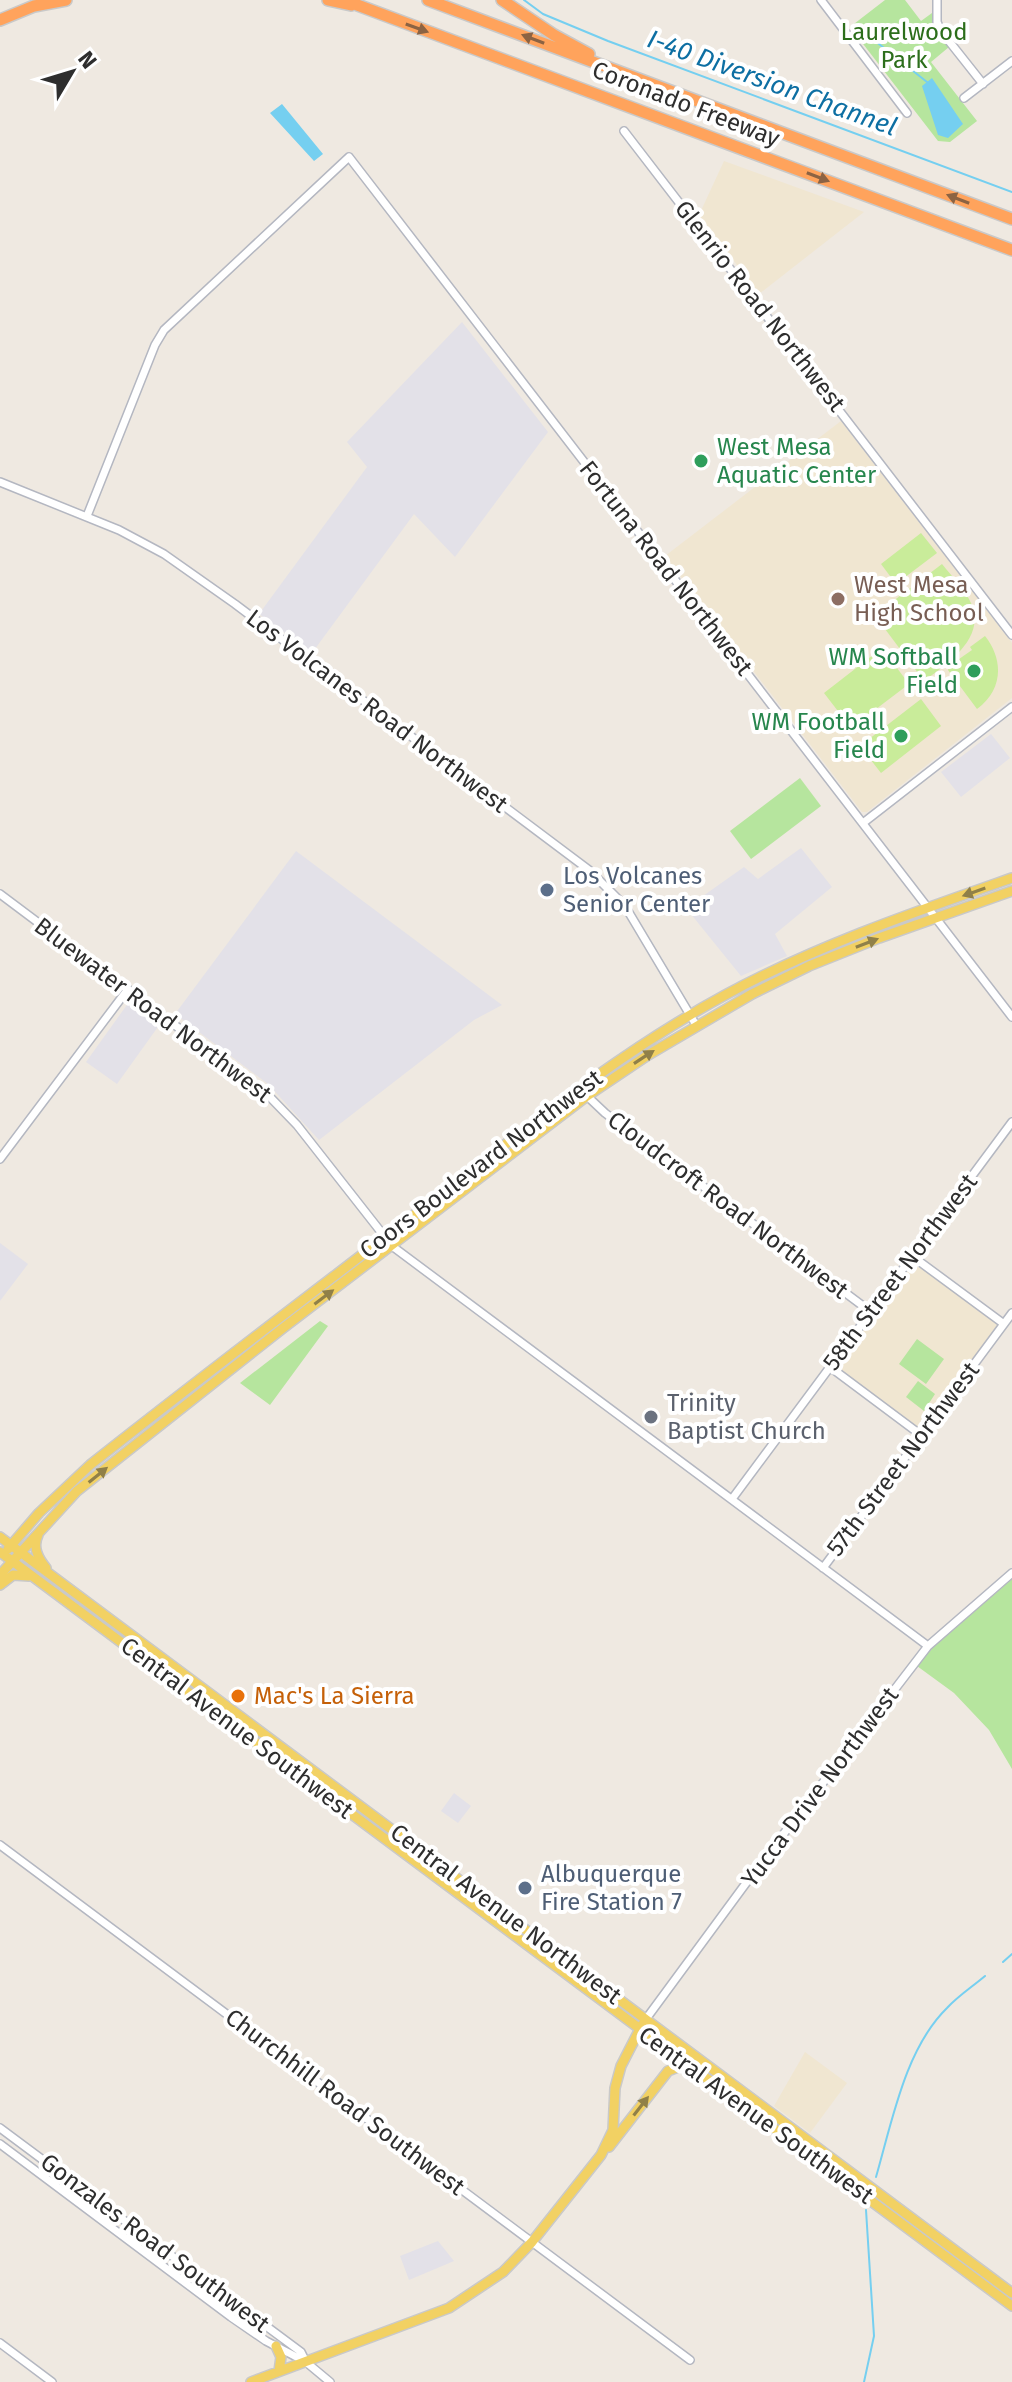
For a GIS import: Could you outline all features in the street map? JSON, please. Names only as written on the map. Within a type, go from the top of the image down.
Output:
[{"type":"highway","points":[[0,20],[34,6],[66,0]]},
{"type":"highway","points":[[328,0],[363,7]]},
{"type":"highway","name":"Coronado Freeway","points":[[344,0],[1012,250]]},
{"type":"highway","name":"Coronado Freeway","points":[[428,0],[1012,219]]},
{"type":"highway","points":[[502,0],[554,35],[632,76]]},
{"type":"main road","name":"Coors Boulevard Northwest","points":[[1,1554],[71,1481],[608,1067],[690,1015],[834,943],[1012,878]]},
{"type":"main road","name":"Coors Boulevard Northwest","points":[[0,1575],[77,1491],[587,1096],[696,1025],[809,966],[1012,891]]},
{"type":"main road","points":[[809,966],[813,959],[832,949],[834,943]]},
{"type":"main road","points":[[752,994],[777,975],[781,968]]},
{"type":"main road","points":[[587,1096],[589,1089],[607,1075],[608,1067]]},
{"type":"main road","points":[[554,1122],[555,1114],[571,1101],[577,1089]]},
{"type":"main road","points":[[202,1394],[207,1381],[221,1370],[228,1358]]},
{"type":"main road","points":[[164,1421],[167,1414],[184,1400],[188,1390]]},
{"type":"main road","points":[[71,1481],[77,1491]]},
{"type":"main road","points":[[0,1535],[28,1526]]},
{"type":"main road","points":[[41,1528],[34,1541],[36,1551],[54,1578]]},
{"type":"main road","name":"Central Avenue Northwest","points":[[0,1535],[646,2019],[858,2185],[1012,2293]]},
{"type":"main road","name":"Central Avenue Southwest","points":[[1,1554],[157,1666],[639,2030],[858,2185]]},
{"type":"main road","points":[[0,1585],[13,1575],[31,1576]]},
{"type":"main road","points":[[601,2155],[613,2130],[615,2088],[621,2066],[646,2019]]},
{"type":"main road","points":[[251,2382],[449,2308],[503,2272],[532,2242],[668,2071],[686,2064]]},
{"type":"main road","name":"Central Avenue Southwest","points":[[879,2200],[1012,2306]]},
{"type":"main road","points":[[276,2346],[281,2357],[279,2371]]},
{"type":"street","points":[[821,0],[907,113]]},
{"type":"street","points":[[937,0],[937,22],[941,31],[983,84]]},
{"type":"street","points":[[964,98],[1012,61]]},
{"type":"street","name":"Glenrio Road Northwest","points":[[624,131],[1012,635]]},
{"type":"street","name":"Fortuna Road Northwest","points":[[87,516],[155,345],[164,330],[349,157],[1012,1017]]},
{"type":"street","name":"Los Volcanes Road Northwest","points":[[0,482],[141,541],[192,573],[603,881],[635,921],[696,1025]]},
{"type":"street","points":[[863,823],[1012,707]]},
{"type":"street","name":"Bluewater Road Northwest","points":[[0,894],[255,1084],[297,1125],[392,1246],[928,1646]]},
{"type":"street","points":[[0,1159],[128,989]]},
{"type":"street","name":"Cloudcroft Road Northwest","points":[[587,1096],[605,1113],[871,1312]]},
{"type":"street","name":"58th Street Northwest","points":[[732,1499],[1012,1122]]},
{"type":"street","points":[[912,1256],[1004,1324]]},
{"type":"street","name":"57th Street Northwest","points":[[823,1568],[1012,1313]]},
{"type":"street","points":[[830,1367],[921,1435]]},
{"type":"street","name":"Yucca Drive Northwest","points":[[646,2019],[759,1865],[928,1646],[1012,1573]]},
{"type":"street","name":"Churchhill Road Southwest","points":[[0,1845],[690,2360]]},
{"type":"street","name":"Gonzales Road Southwest","points":[[0,2128],[301,2352],[306,2362]]},
{"type":"street","name":"Gonzales Road Southwest","points":[[0,2144],[231,2317],[306,2362],[330,2382]]},
{"type":"street","points":[[0,2343],[52,2382]]},
{"type":"shaded area","points":[[724,161],[864,212],[759,294],[699,215]]},
{"type":"shaded area","points":[[462,322],[548,432],[455,557],[414,514],[312,653],[259,614],[367,467],[347,442]]},
{"type":"shaded area","name":"West Mesa High School","points":[[841,421],[1012,643],[1012,698],[867,812],[862,812],[665,556]]},
{"type":"shaded area","points":[[991,734],[1010,758],[961,797],[941,772]]},
{"type":"shaded area","points":[[801,848],[832,887],[775,934],[787,956],[741,976],[686,908],[744,867],[758,879]]},
{"type":"shaded area","points":[[296,851],[502,1005],[474,1020],[319,1140],[268,1084],[175,1014]]},
{"type":"shaded area","points":[[129,1002],[160,1024],[117,1084],[86,1062]]},
{"type":"shaded area","points":[[0,1243],[28,1264],[0,1301]]},
{"type":"shaded area","points":[[913,1260],[1000,1325],[921,1431],[834,1367]]},
{"type":"shaded area","points":[[454,1793],[471,1806],[458,1823],[441,1811]]},
{"type":"shaded area","points":[[805,2052],[847,2083],[810,2133],[774,2106]]},
{"type":"shaded area","points":[[438,2241],[454,2261],[409,2280],[400,2256]]},
{"type":"green space","name":"Laurelwood Park","points":[[885,0],[905,0],[921,21],[932,13],[936,30],[949,47],[931,62],[977,121],[950,142],[938,141],[850,27]]},
{"type":"green space","points":[[921,533],[937,553],[896,584],[881,564]]},
{"type":"green space","points":[[942,564],[969,599],[974,612],[974,625],[963,647],[924,681],[882,625],[884,608]]},
{"type":"green space","name":"WM Softball Field","points":[[985,636],[995,655],[998,674],[992,693],[977,709],[948,670]]},
{"type":"green space","points":[[882,648],[909,684],[851,728],[824,693]]},
{"type":"green space","name":"WM Football Field","points":[[921,699],[941,726],[881,773],[860,746]]},
{"type":"green space","points":[[800,778],[821,806],[751,859],[730,831]]},
{"type":"green space","points":[[320,1321],[328,1326],[270,1405],[240,1383]]},
{"type":"green space","points":[[917,1339],[944,1359],[926,1384],[899,1364]]},
{"type":"green space","points":[[918,1381],[935,1394],[924,1411],[906,1397]]},
{"type":"green space","points":[[1012,1579],[1012,1769],[989,1730],[954,1693],[917,1666],[934,1646]]},
{"type":"water","points":[[932,78],[963,124],[948,138],[938,135],[922,86]]},
{"type":"water","points":[[282,104],[323,154],[314,161],[270,113]]},
{"type":"waterway","name":"I-40 Diversion Channel","points":[[524,0],[543,14],[608,41],[1012,192]]},
{"type":"waterway","points":[[860,29],[927,82]]},
{"type":"waterway","points":[[1003,1962],[1012,1954]]},
{"type":"waterway","points":[[876,2177],[894,2110],[920,2044],[947,2008],[985,1976]]},
{"type":"waterway","points":[[864,2382],[874,2336],[866,2210]]},
{"type":"place","name":"West Mesa Aquatic Center","points":[[701,461]]},
{"type":"place","name":"West Mesa High School","points":[[838,599]]},
{"type":"place","name":"WM Softball Field","points":[[974,671]]},
{"type":"place","name":"WM Football Field","points":[[901,736]]},
{"type":"place","name":"Los Volcanes Senior Center","points":[[547,890]]},
{"type":"place","name":"Trinity Baptist Church","points":[[651,1417]]},
{"type":"place","name":"Mac's La Sierra","points":[[238,1696]]},
{"type":"place","name":"Albuquerque Fire Station 7","points":[[525,1888]]}]
